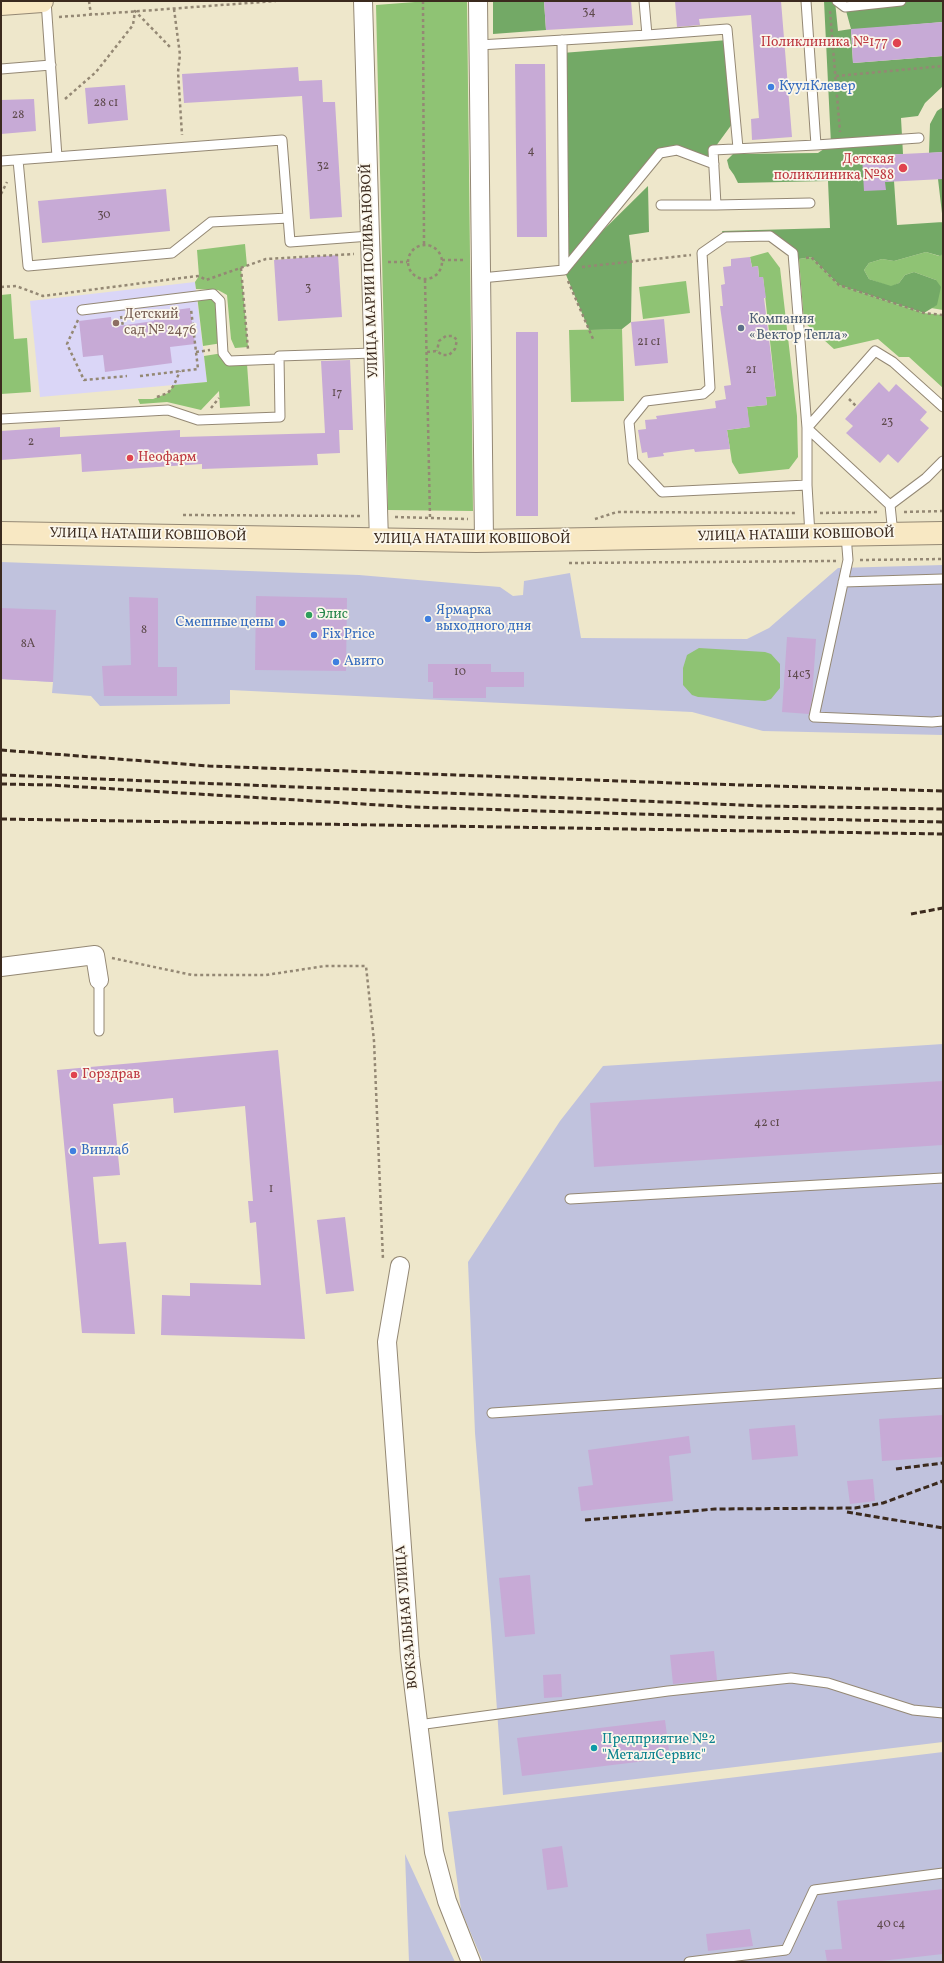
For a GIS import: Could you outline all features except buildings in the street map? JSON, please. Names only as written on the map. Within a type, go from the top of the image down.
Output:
[{"type":"street","name":"УЛИЦА МАРИИ ПОЛИВАНОВОЙ","points":[[363,1],[380,541]]},
{"type":"street","points":[[478,1],[484,541]]},
{"type":"street","points":[[4,3],[45,9]]},
{"type":"street","name":"УЛИЦА НАТАШИ КОВШОВОЙ","points":[[1,533],[380,541],[484,541],[943,533]]},
{"type":"street","points":[[1,967],[95,955],[99,980]]},
{"type":"street","name":"ВОКЗАЛЬНАЯ УЛИЦА","points":[[392,1264],[387,1342],[410,1657],[434,1852],[447,1901],[470,1962]]},
{"type":"lane","points":[[46,1],[45,9],[51,65],[57,157]]},
{"type":"lane","points":[[644,1],[647,36]]},
{"type":"lane","points":[[806,1],[816,145]]},
{"type":"lane","points":[[838,1],[845,7],[901,1]]},
{"type":"lane","points":[[479,45],[647,36],[727,29],[738,148]]},
{"type":"lane","points":[[562,40],[564,270]]},
{"type":"lane","points":[[1,69],[51,65]]},
{"type":"lane","points":[[716,204],[712,150],[841,144],[919,138]]},
{"type":"lane","points":[[1,161],[282,140],[290,242],[370,236]]},
{"type":"lane","points":[[482,278],[564,270],[660,153],[677,150],[714,164]]},
{"type":"lane","points":[[18,160],[28,266],[172,253],[211,222],[288,218]]},
{"type":"lane","points":[[661,205],[810,203]]},
{"type":"lane","points":[[807,485],[662,492],[634,461],[628,422],[646,401],[703,394],[710,388],[702,253],[725,237],[770,236],[793,253],[808,428],[807,485],[810,536]]},
{"type":"lane","points":[[82,310],[213,294],[220,301],[223,354],[229,361],[279,359],[279,356],[374,353]]},
{"type":"lane","points":[[808,428],[875,351],[893,362],[943,407]]},
{"type":"lane","points":[[1,420],[168,410],[198,420],[280,417],[279,359]]},
{"type":"lane","points":[[808,428],[890,505],[893,534]]},
{"type":"lane","points":[[890,505],[926,478],[943,461]]},
{"type":"lane","points":[[846,535],[848,560],[814,717],[932,722],[943,720]]},
{"type":"lane","points":[[843,582],[943,579]]},
{"type":"lane","points":[[99,980],[99,1031]]},
{"type":"lane","points":[[570,1199],[943,1178]]},
{"type":"lane","points":[[492,1413],[943,1383]]},
{"type":"lane","points":[[418,1725],[668,1691],[791,1678],[828,1683],[913,1710],[943,1713]]},
{"type":"lane","points":[[689,1962],[786,1950],[814,1890],[943,1873]]},
{"type":"path","points":[[89,1],[91,15]]},
{"type":"path","points":[[45,9],[91,15],[276,1]]},
{"type":"path","points":[[423,1],[424,244]]},
{"type":"path","points":[[174,8],[180,55],[178,72],[183,148]]},
{"type":"path","points":[[830,8],[841,144]]},
{"type":"path","points":[[135,12],[171,48]]},
{"type":"path","points":[[53,109],[96,72],[133,25],[135,12]]},
{"type":"path","points":[[836,76],[943,66]]},
{"type":"path","points":[[424,244],[433,247],[439,252],[442,260],[440,270],[434,277],[425,280],[416,277],[410,271],[407,262],[409,254],[415,247],[424,244]]},
{"type":"path","points":[[593,339],[564,270],[702,253]]},
{"type":"path","points":[[1,287],[16,286],[43,296],[199,276],[206,280],[266,259],[356,254]]},
{"type":"path","points":[[793,258],[811,257],[839,285],[924,313],[943,315]]},
{"type":"path","points":[[442,260],[472,260]]},
{"type":"path","points":[[241,268],[249,360]]},
{"type":"path","points":[[425,280],[430,518]]},
{"type":"path","points":[[140,376],[198,369],[190,296]]},
{"type":"path","points":[[82,310],[67,344],[84,380],[127,376]]},
{"type":"path","points":[[427,352],[437,351],[442,355],[449,355],[455,349],[457,340],[453,336],[446,336],[439,341],[437,351]]},
{"type":"path","points":[[153,399],[168,393],[174,385],[180,371]]},
{"type":"path","points":[[182,515],[379,516],[484,519]]},
{"type":"path","points":[[569,563],[943,559]]},
{"type":"path","points":[[95,955],[192,975],[266,975],[325,966],[366,966],[374,1041],[392,1264]]},
{"type":"shaded area","name":"Детский сад № 2476","points":[[195,282],[207,382],[40,397],[30,301]]},
{"type":"shaded area","points":[[1,562],[359,575],[500,587],[513,596],[523,595],[524,581],[570,573],[581,638],[747,639],[769,628],[838,568],[943,565],[943,735],[763,731],[692,712],[230,690],[230,704],[100,706],[91,696],[52,693],[53,682],[1,679]]},
{"type":"shaded area","points":[[943,1044],[943,1742],[503,1795],[475,1433],[468,1262],[560,1121],[603,1066]]},
{"type":"shaded area","points":[[943,1752],[943,1962],[483,1962],[461,1910],[448,1812]]},
{"type":"shaded area","points":[[405,1854],[455,1962],[409,1962]]},
{"type":"green space","points":[[428,1],[467,1],[473,511],[388,510],[376,5]]},
{"type":"green space","points":[[493,1],[544,1],[546,30],[493,34]]},
{"type":"green space","points":[[824,1],[835,1],[838,31],[851,29],[845,7],[836,1],[943,1],[943,22],[851,30],[853,63],[943,56],[943,86],[925,103],[918,116],[901,118],[903,154],[863,156],[885,190],[885,182],[894,181],[897,225],[943,222],[943,254],[940,256],[926,252],[894,261],[882,259],[869,263],[864,270],[869,279],[891,286],[899,283],[905,275],[914,272],[936,280],[941,287],[937,305],[924,313],[839,285],[811,257],[799,259],[770,236],[725,237],[722,231],[830,228],[828,181],[738,183],[729,168],[727,160],[733,154],[818,153],[831,144]]},
{"type":"green space","points":[[728,40],[735,120],[713,150],[714,164],[677,150],[660,153],[568,265],[648,186],[649,232],[629,235],[632,261],[631,322],[622,329],[589,330],[564,270],[562,53]]},
{"type":"green space","points":[[943,107],[943,152],[929,153],[930,124],[937,111]]},
{"type":"green space","points":[[938,179],[943,179],[943,222]]},
{"type":"green space","points":[[245,244],[247,266],[241,268],[248,347],[235,348],[231,339],[227,295],[218,290],[196,289],[195,282],[199,276],[197,250]]},
{"type":"green space","points":[[768,252],[780,268],[797,416],[798,457],[789,469],[739,474],[732,462],[727,430],[749,427],[747,407],[767,405],[766,397],[776,396],[763,277],[759,277],[758,266],[752,267],[750,257]]},
{"type":"green space","points":[[926,252],[939,256],[943,254],[943,310],[931,308],[937,304],[936,280],[914,272],[905,275],[899,283],[891,287],[869,279],[864,270],[869,263],[882,259],[894,261]]},
{"type":"green space","points":[[811,257],[839,285],[923,313],[943,315],[943,388],[909,357],[899,357],[878,339],[834,349],[804,322],[799,259]]},
{"type":"green space","points":[[686,281],[690,313],[643,319],[639,287]]},
{"type":"green space","points":[[11,294],[14,339],[27,338],[31,392],[1,394],[1,295]]},
{"type":"green space","points":[[213,294],[220,301],[222,343],[203,346],[197,295]]},
{"type":"green space","points":[[622,329],[624,401],[571,402],[569,330]]},
{"type":"green space","points":[[223,353],[247,364],[250,406],[220,408],[219,391],[201,410],[167,402],[140,404],[138,399],[153,399],[168,393],[174,385],[207,382],[204,356]]},
{"type":"green space","points":[[699,648],[765,652],[771,654],[780,664],[780,688],[771,699],[765,701],[698,697],[692,695],[683,685],[683,668],[687,655]]},
{"type":"railway","points":[[1,750],[209,766],[943,791]]},
{"type":"railway","points":[[1,775],[765,806],[943,809]]},
{"type":"railway","points":[[1,784],[50,785],[412,807],[943,822]]},
{"type":"railway","points":[[1,819],[943,834]]},
{"type":"railway","points":[[911,914],[943,908]]},
{"type":"railway","points":[[896,1469],[943,1463]]},
{"type":"railway","points":[[585,1520],[715,1509],[855,1508],[883,1503],[943,1481]]},
{"type":"railway","points":[[847,1512],[943,1528]]},
{"type":"place","name":"Поликлиника №177","points":[[897,43]]},
{"type":"place","name":"КуулКлевер","points":[[771,87]]},
{"type":"place","name":"Детская поликлиника №88","points":[[903,168]]},
{"type":"place","name":"Детский сад № 2476","points":[[116,323]]},
{"type":"place","name":"Компания «Вектор Тепла»","points":[[741,328]]},
{"type":"place","name":"Неофарм","points":[[130,458]]},
{"type":"place","name":"Элис","points":[[309,615]]},
{"type":"place","name":"Ярмарка выходного дня","points":[[428,619]]},
{"type":"place","name":"Смешные цены","points":[[282,623]]},
{"type":"place","name":"Fix Price","points":[[314,635]]},
{"type":"place","name":"Авито","points":[[336,662]]},
{"type":"place","name":"Горздрав","points":[[74,1075]]},
{"type":"place","name":"Винлаб","points":[[73,1151]]},
{"type":"place","name":"Предприятие №2 \"МеталлСервис\"","points":[[594,1748]]}]
